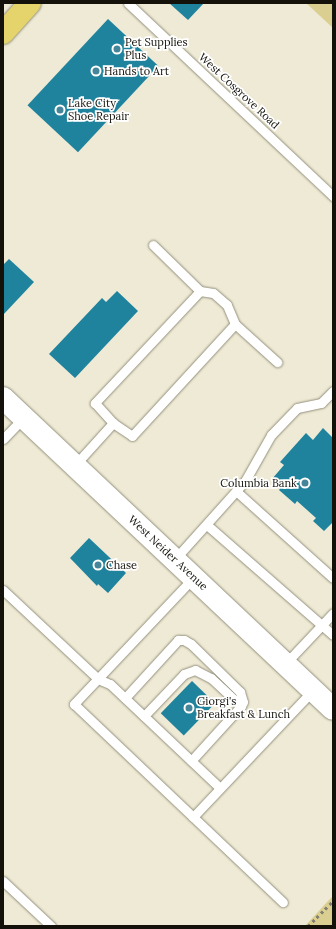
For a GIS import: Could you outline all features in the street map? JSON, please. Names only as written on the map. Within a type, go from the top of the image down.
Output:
[{"type":"main road","points":[[3,32],[30,3]]},
{"type":"main road","name":"West Neider Avenue","points":[[3,398],[333,709]]},
{"type":"lane","name":"West Cosgrove Road","points":[[128,3],[333,196]]},
{"type":"lane","points":[[153,245],[200,291],[213,293],[227,305],[235,324],[277,362]]},
{"type":"lane","points":[[200,291],[95,403],[113,423],[132,436],[235,324]]},
{"type":"lane","points":[[175,559],[245,481],[259,453],[275,430],[297,408],[321,403],[333,391]]},
{"type":"lane","points":[[3,439],[24,417]]},
{"type":"lane","points":[[75,465],[113,423]]},
{"type":"lane","points":[[236,491],[333,578]]},
{"type":"lane","points":[[207,525],[333,635]]},
{"type":"lane","points":[[194,577],[74,704],[283,902]]},
{"type":"lane","points":[[3,590],[98,679],[110,684],[220,788]]},
{"type":"lane","points":[[285,664],[333,613]]},
{"type":"lane","points":[[125,698],[178,640],[184,640],[191,644],[240,692],[242,697],[241,706],[191,761]]},
{"type":"lane","points":[[144,716],[184,674],[195,670],[211,678],[241,706]]},
{"type":"lane","points":[[193,817],[313,690]]},
{"type":"lane","points":[[3,881],[51,926]]},
{"type":"path","points":[[308,926],[333,901]]},
{"type":"shaded area","points":[[306,3],[333,3],[333,28]]},
{"type":"shaded area","points":[[333,896],[333,926],[305,926],[327,902]]},
{"type":"building","points":[[169,3],[204,3],[188,20]]},
{"type":"building","points":[[108,19],[158,66],[78,152],[28,105]]},
{"type":"building","points":[[9,259],[34,282],[3,315],[3,265]]},
{"type":"building","points":[[117,291],[138,311],[75,378],[49,354],[102,298],[106,302]]},
{"type":"building","name":"Columbia Bank","points":[[323,428],[333,438],[333,522],[324,531],[313,521],[316,518],[297,501],[295,504],[279,490],[281,487],[272,479],[284,465],[280,462],[306,433],[313,440]]},
{"type":"building","name":"Chase","points":[[89,538],[126,573],[108,593],[98,584],[97,586],[70,558]]},
{"type":"building","name":"Giorgi's Breakfast & Lunch","points":[[192,681],[215,703],[184,736],[161,713]]},
{"type":"place","name":"Pet Supplies Plus","points":[[117,49]]},
{"type":"place","name":"Hands to Art","points":[[96,71]]},
{"type":"place","name":"Lake City Shoe Repair","points":[[60,110]]},
{"type":"place","name":"Columbia Bank","points":[[305,483]]},
{"type":"place","name":"Chase","points":[[98,565]]},
{"type":"place","name":"Giorgi's Breakfast & Lunch","points":[[189,708]]}]
